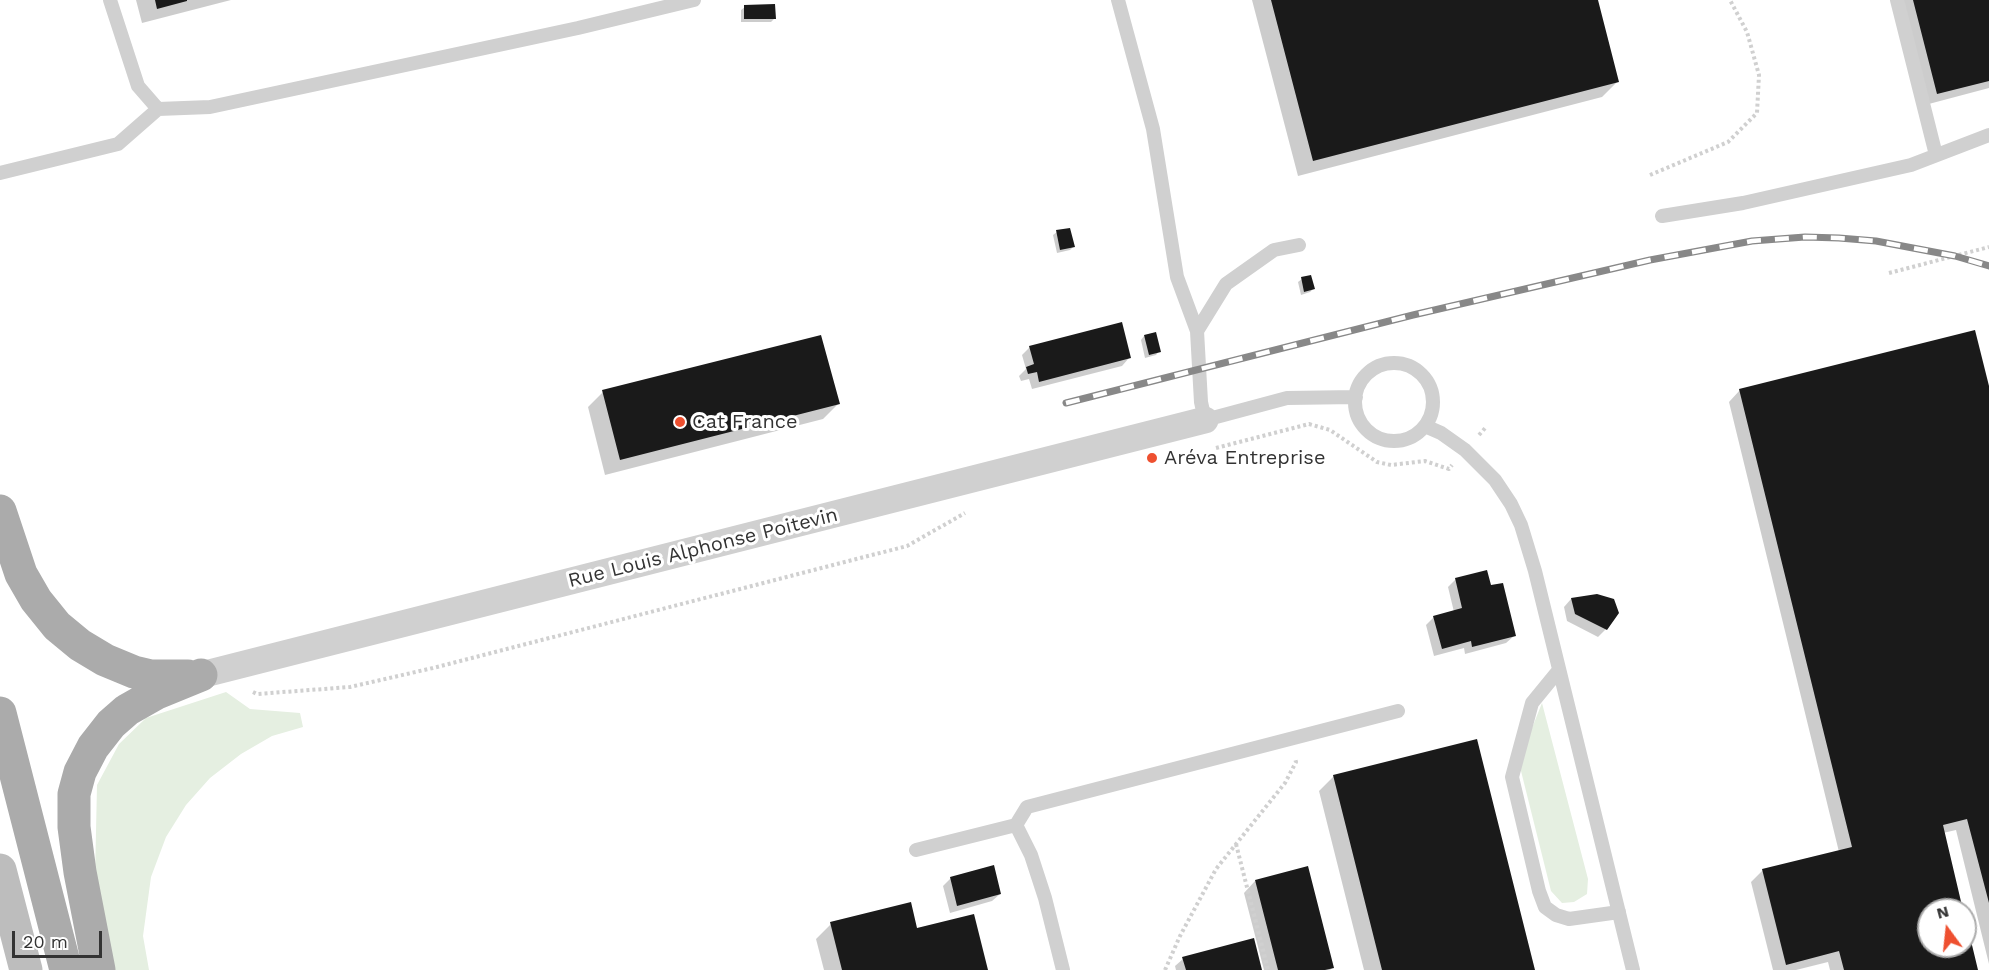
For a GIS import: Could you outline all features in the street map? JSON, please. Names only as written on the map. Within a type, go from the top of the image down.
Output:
[{"type":"main road","points":[[0,511],[21,574],[36,600],[57,626],[80,645],[105,660],[134,672],[162,677],[201,675]]},
{"type":"main road","points":[[99,970],[80,872],[74,826],[74,794],[80,772],[93,747],[111,724],[127,710],[157,693],[201,675]]},
{"type":"main road","points":[[0,713],[66,970]]},
{"type":"main road","points":[[0,870],[26,970]]},
{"type":"street","name":"Rue Louis Alphonse Poitevin","points":[[201,675],[1205,420]]},
{"type":"lane","points":[[110,0],[138,86],[158,109]]},
{"type":"lane","points":[[0,172],[118,144],[158,109],[210,107],[578,28],[694,0]]},
{"type":"lane","points":[[1118,0],[1153,129],[1178,277],[1197,331],[1201,402],[1205,420],[1287,398],[1356,397]]},
{"type":"lane","points":[[1897,0],[1936,155]]},
{"type":"lane","points":[[1662,216],[1743,202],[1911,165],[1989,135]]},
{"type":"lane","points":[[1197,331],[1226,284],[1274,250],[1299,245]]},
{"type":"lane","points":[[1391,363],[1411,367],[1427,380],[1431,390],[1433,409],[1425,426],[1411,438],[1384,440],[1368,431],[1357,416],[1356,397],[1364,378],[1371,370],[1391,363]]},
{"type":"lane","points":[[1425,426],[1441,433],[1465,450],[1495,480],[1511,504],[1521,525],[1535,571],[1633,970]]},
{"type":"lane","points":[[1558,670],[1532,703],[1512,777],[1539,891],[1545,907],[1556,915],[1569,919],[1619,912]]},
{"type":"lane","points":[[916,850],[1016,825],[1027,807],[1398,711]]},
{"type":"lane","points":[[1016,825],[1031,855],[1045,898],[1063,970]]},
{"type":"path","points":[[1650,175],[1728,142],[1757,113],[1759,75],[1747,32],[1730,0]]},
{"type":"path","points":[[1889,273],[1989,247]]},
{"type":"path","points":[[1205,451],[1309,424],[1330,430],[1377,462],[1391,465],[1425,461],[1449,469],[1487,426]]},
{"type":"path","points":[[242,665],[248,690],[257,694],[350,687],[379,682],[907,546],[944,523],[973,510]]},
{"type":"path","points":[[1165,970],[1216,869],[1293,770],[1296,762],[1291,739]]},
{"type":"path","points":[[1236,843],[1268,970]]},
{"type":"green space","points":[[226,692],[250,709],[300,713],[303,727],[272,736],[241,754],[210,778],[186,805],[166,837],[151,877],[143,936],[149,970],[113,970],[95,878],[97,785],[119,744],[146,718]]},
{"type":"green space","points":[[1542,703],[1588,879],[1587,894],[1574,902],[1562,903],[1551,891],[1520,767]]},
{"type":"building","points":[[155,0],[187,0],[187,1],[157,9]]},
{"type":"building","points":[[1271,0],[1598,0],[1619,82],[1313,161]]},
{"type":"building","points":[[1913,0],[1989,0],[1989,81],[1937,94]]},
{"type":"building","points":[[775,4],[776,19],[744,19],[744,5]]},
{"type":"building","points":[[1070,228],[1075,247],[1060,250],[1056,230]]},
{"type":"building","points":[[1311,275],[1315,289],[1304,292],[1301,277]]},
{"type":"building","points":[[1122,322],[1131,358],[1039,382],[1037,372],[1028,374],[1026,367],[1034,364],[1029,346]]},
{"type":"building","points":[[1975,330],[1989,386],[1989,903],[1967,819],[1943,825],[1960,898],[1917,898],[1917,958],[1975,958],[1978,970],[1844,970],[1839,951],[1786,965],[1762,869],[1852,847],[1739,389]]},
{"type":"building","points":[[1156,332],[1161,352],[1149,355],[1144,335]]},
{"type":"building","points":[[821,335],[840,404],[620,460],[602,390]]},
{"type":"building","points":[[1487,570],[1491,585],[1503,583],[1516,636],[1472,647],[1471,641],[1442,649],[1433,616],[1462,608],[1455,578]]},
{"type":"building","points":[[1597,594],[1614,599],[1619,613],[1607,630],[1575,614],[1571,598]]},
{"type":"building","points":[[1477,739],[1535,970],[1382,970],[1333,775]]},
{"type":"building","points":[[994,865],[1001,894],[957,906],[950,877]]},
{"type":"building","points":[[1308,866],[1334,968],[1278,970],[1255,880]]},
{"type":"building","points":[[911,902],[917,928],[974,914],[988,970],[842,970],[830,922]]},
{"type":"building","points":[[1254,938],[1262,970],[1186,970],[1182,957]]},
{"type":"railway","points":[[1066,403],[1413,315],[1650,260],[1752,241],[1805,237],[1876,241],[1955,256],[1989,266]]},
{"type":"place","name":"Cat France","points":[[680,422]]},
{"type":"place","name":"Aréva Entreprise","points":[[1152,458]]}]
